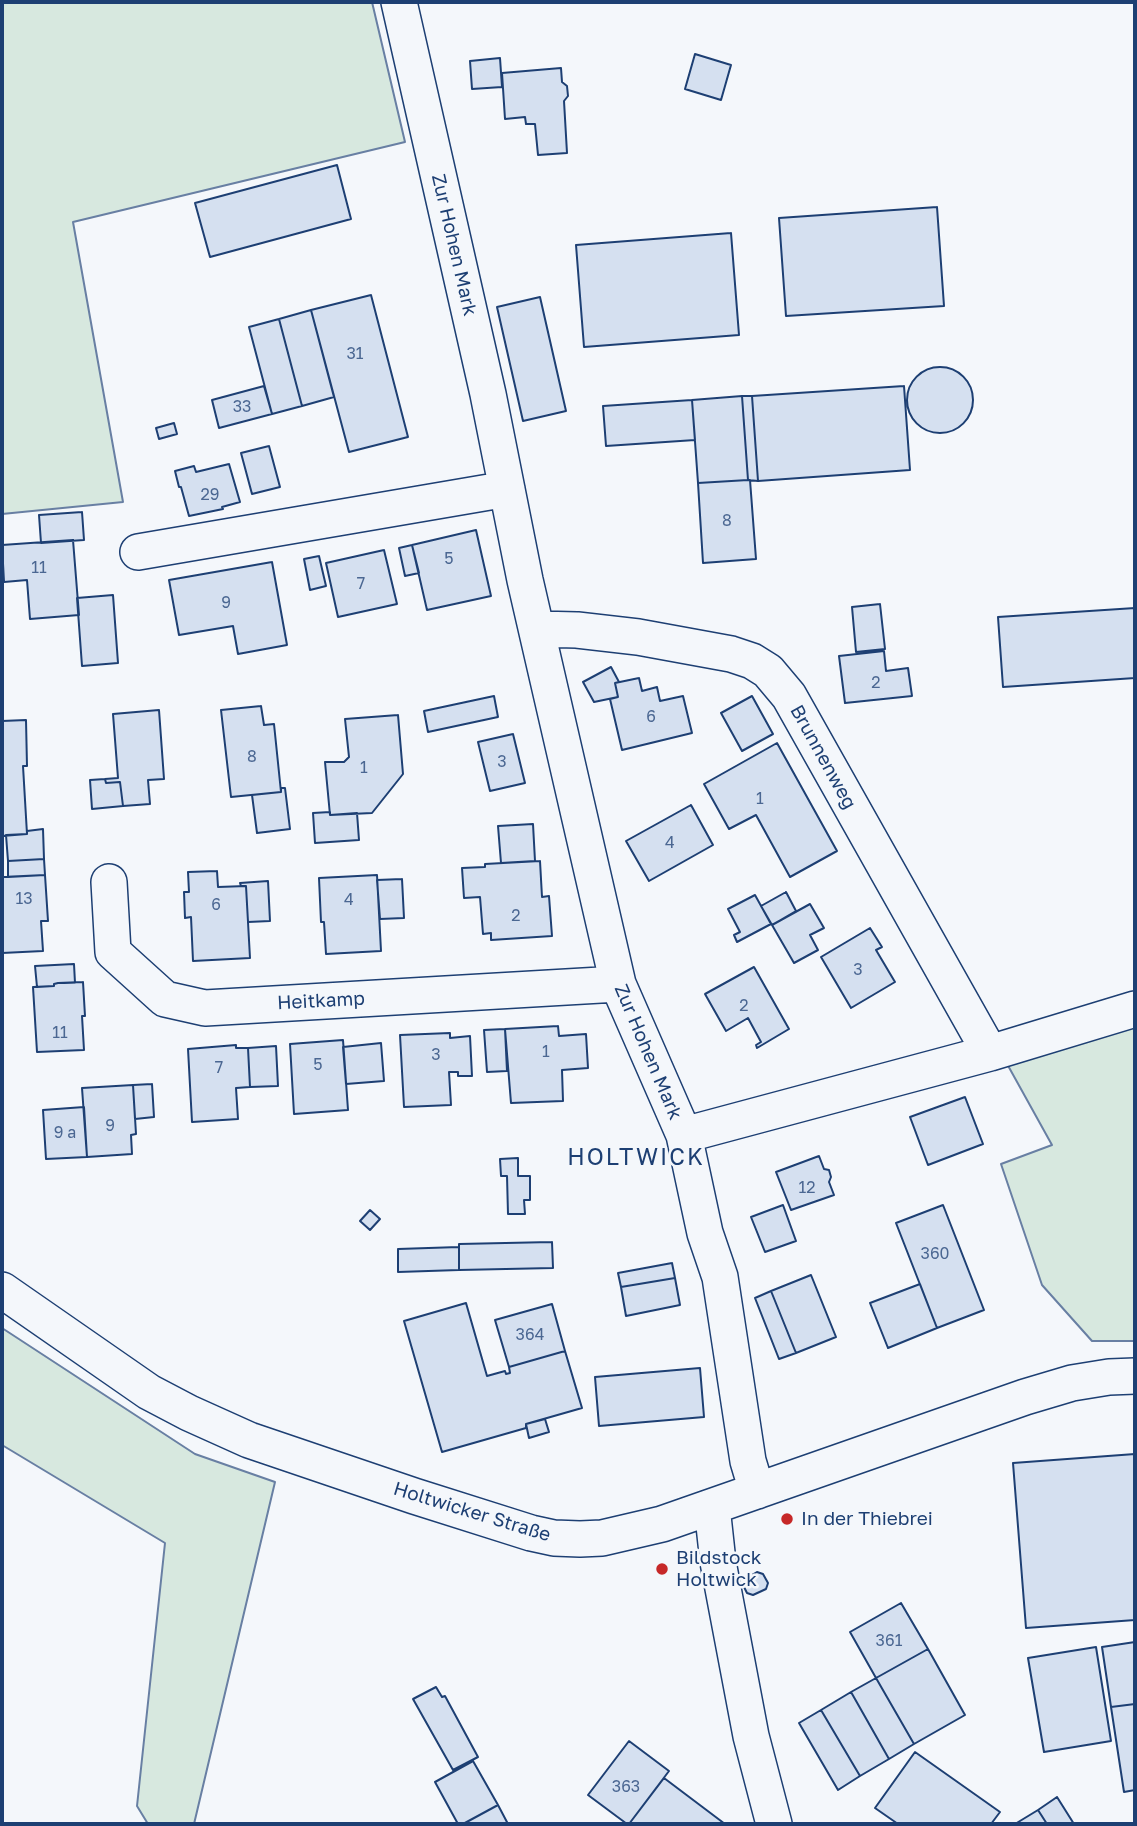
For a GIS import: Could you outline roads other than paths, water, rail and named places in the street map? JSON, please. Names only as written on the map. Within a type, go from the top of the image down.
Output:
[{"type":"street","name":"Zur Hohen Mark","points":[[399,2],[618,984],[684,1136],[705,1233],[720,1277],[748,1461],[757,1491]]},
{"type":"street","points":[[138,552],[507,489]]},
{"type":"street","name":"Brunnenweg","points":[[537,629],[577,630],[731,654],[752,661],[768,671],[789,696],[990,1053]]},
{"type":"street","name":"Heitkamp","points":[[109,882],[113,952],[165,999],[205,1008],[618,984]]},
{"type":"street","points":[[684,1136],[990,1053],[1135,1009]]},
{"type":"street","name":"Holtwicker Straße","points":[[2,1290],[149,1392],[237,1435],[290,1455],[531,1533],[554,1538],[602,1538],[662,1524],[1025,1397],[1072,1383],[1135,1376]]},
{"type":"street","points":[[712,1507],[718,1562],[751,1736],[774,1824]]},
{"type":"place","name":"In der Thiebrei","points":[[787,1519]]},
{"type":"place","name":"Bildstock Holtwick","points":[[662,1569]]},
{"type":"district","name":"HOLTWICK","points":[[636,1158]]}]
